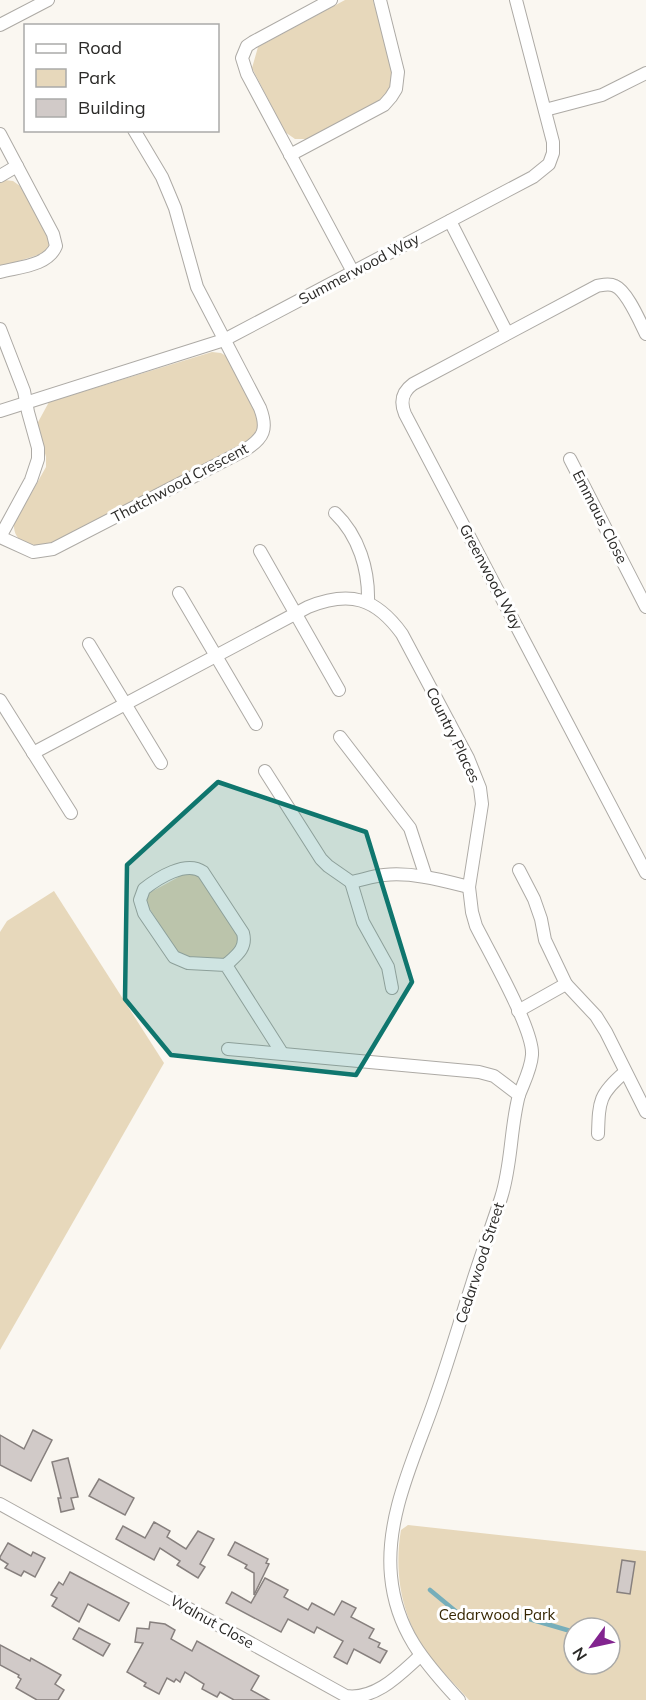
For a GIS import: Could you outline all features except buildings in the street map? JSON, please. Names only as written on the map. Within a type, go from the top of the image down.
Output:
[{"type":"street","points":[[0,25],[48,0]]},
{"type":"street","points":[[331,0],[253,42],[247,46],[242,58],[247,74],[353,272]]},
{"type":"street","points":[[290,154],[384,105],[396,89],[398,72],[380,0]]},
{"type":"street","name":"Summerwood Way","points":[[0,411],[224,340],[544,169],[554,148],[516,0]]},
{"type":"street","points":[[545,110],[602,95],[646,74]]},
{"type":"street","name":"Thatchwood Crescent","points":[[0,537],[33,552],[53,549],[254,444],[265,427],[263,415],[197,287],[176,208],[162,177],[135,132]]},
{"type":"street","points":[[0,134],[53,234],[56,246],[51,255],[44,260],[0,272]]},
{"type":"street","points":[[0,176],[17,166]]},
{"type":"street","points":[[450,221],[507,333]]},
{"type":"street","name":"Greenwood Way","points":[[646,334],[625,295],[618,286],[608,283],[597,286],[408,387],[402,398],[402,408],[642,857],[646,873]]},
{"type":"street","points":[[0,329],[24,391],[39,459],[31,480],[0,537]]},
{"type":"street","name":"Emmaus Close","points":[[570,459],[646,607]]},
{"type":"street","points":[[33,753],[319,603],[336,598],[368,602],[362,557],[349,529],[334,513]]},
{"type":"street","points":[[260,551],[339,690]]},
{"type":"street","points":[[179,593],[256,724]]},
{"type":"street","name":"Country Places","points":[[368,602],[384,613],[402,634],[476,775],[482,804],[469,887],[472,912],[476,926],[530,1039]]},
{"type":"street","points":[[89,644],[161,763]]},
{"type":"street","points":[[0,700],[71,813]]},
{"type":"street","points":[[340,737],[410,828],[426,877]]},
{"type":"street","points":[[265,771],[321,859],[328,867],[351,882],[361,917],[388,967],[392,988]]},
{"type":"street","points":[[192,867],[203,872],[245,939],[239,954],[226,964],[188,963],[174,957],[144,913],[140,900],[144,889],[180,869],[192,867]]},
{"type":"street","points":[[519,870],[534,899],[545,940],[566,984],[596,1016],[646,1112]]},
{"type":"street","points":[[351,882],[384,875],[426,877],[469,887]]},
{"type":"street","points":[[226,964],[282,1053]]},
{"type":"street","points":[[518,1011],[566,984]]},
{"type":"street","name":"Cedarwood Street","points":[[459,1700],[420,1656],[403,1624],[393,1590],[390,1559],[393,1529],[406,1483],[437,1395],[508,1174],[515,1108],[530,1066],[532,1047],[530,1039]]},
{"type":"street","points":[[228,1049],[479,1072],[494,1076],[519,1095]]},
{"type":"street","points":[[598,1134],[599,1104],[603,1094],[625,1072]]},
{"type":"street","name":"Walnut Close","points":[[0,1504],[346,1696],[358,1699],[375,1695],[420,1656]]},
{"type":"highlighted area","points":[[218,782],[366,832],[412,982],[356,1075],[171,1055],[125,999],[127,865]]},
{"type":"green space","points":[[345,0],[373,0],[390,58],[392,81],[390,90],[385,96],[352,116],[307,139],[295,139],[285,132],[252,68],[258,47]]},
{"type":"green space","points":[[13,181],[20,186],[49,238],[50,245],[44,253],[0,267],[0,182]]},
{"type":"green space","points":[[212,352],[226,356],[259,418],[261,426],[253,438],[50,545],[26,543],[17,536],[14,524],[46,467],[46,457],[37,424],[49,402]]},
{"type":"green space","points":[[186,873],[197,874],[239,936],[240,945],[225,958],[184,958],[178,953],[148,906],[146,897],[149,893]]},
{"type":"green space","points":[[54,891],[164,1063],[0,1350],[0,932],[7,921]]},
{"type":"green space","name":"Cedarwood Park","points":[[408,1525],[646,1551],[646,1700],[469,1700],[434,1662],[423,1648],[415,1632],[403,1599],[398,1565],[401,1530]]},
{"type":"waterway","points":[[430,1590],[465,1619],[519,1616],[562,1629]]}]
